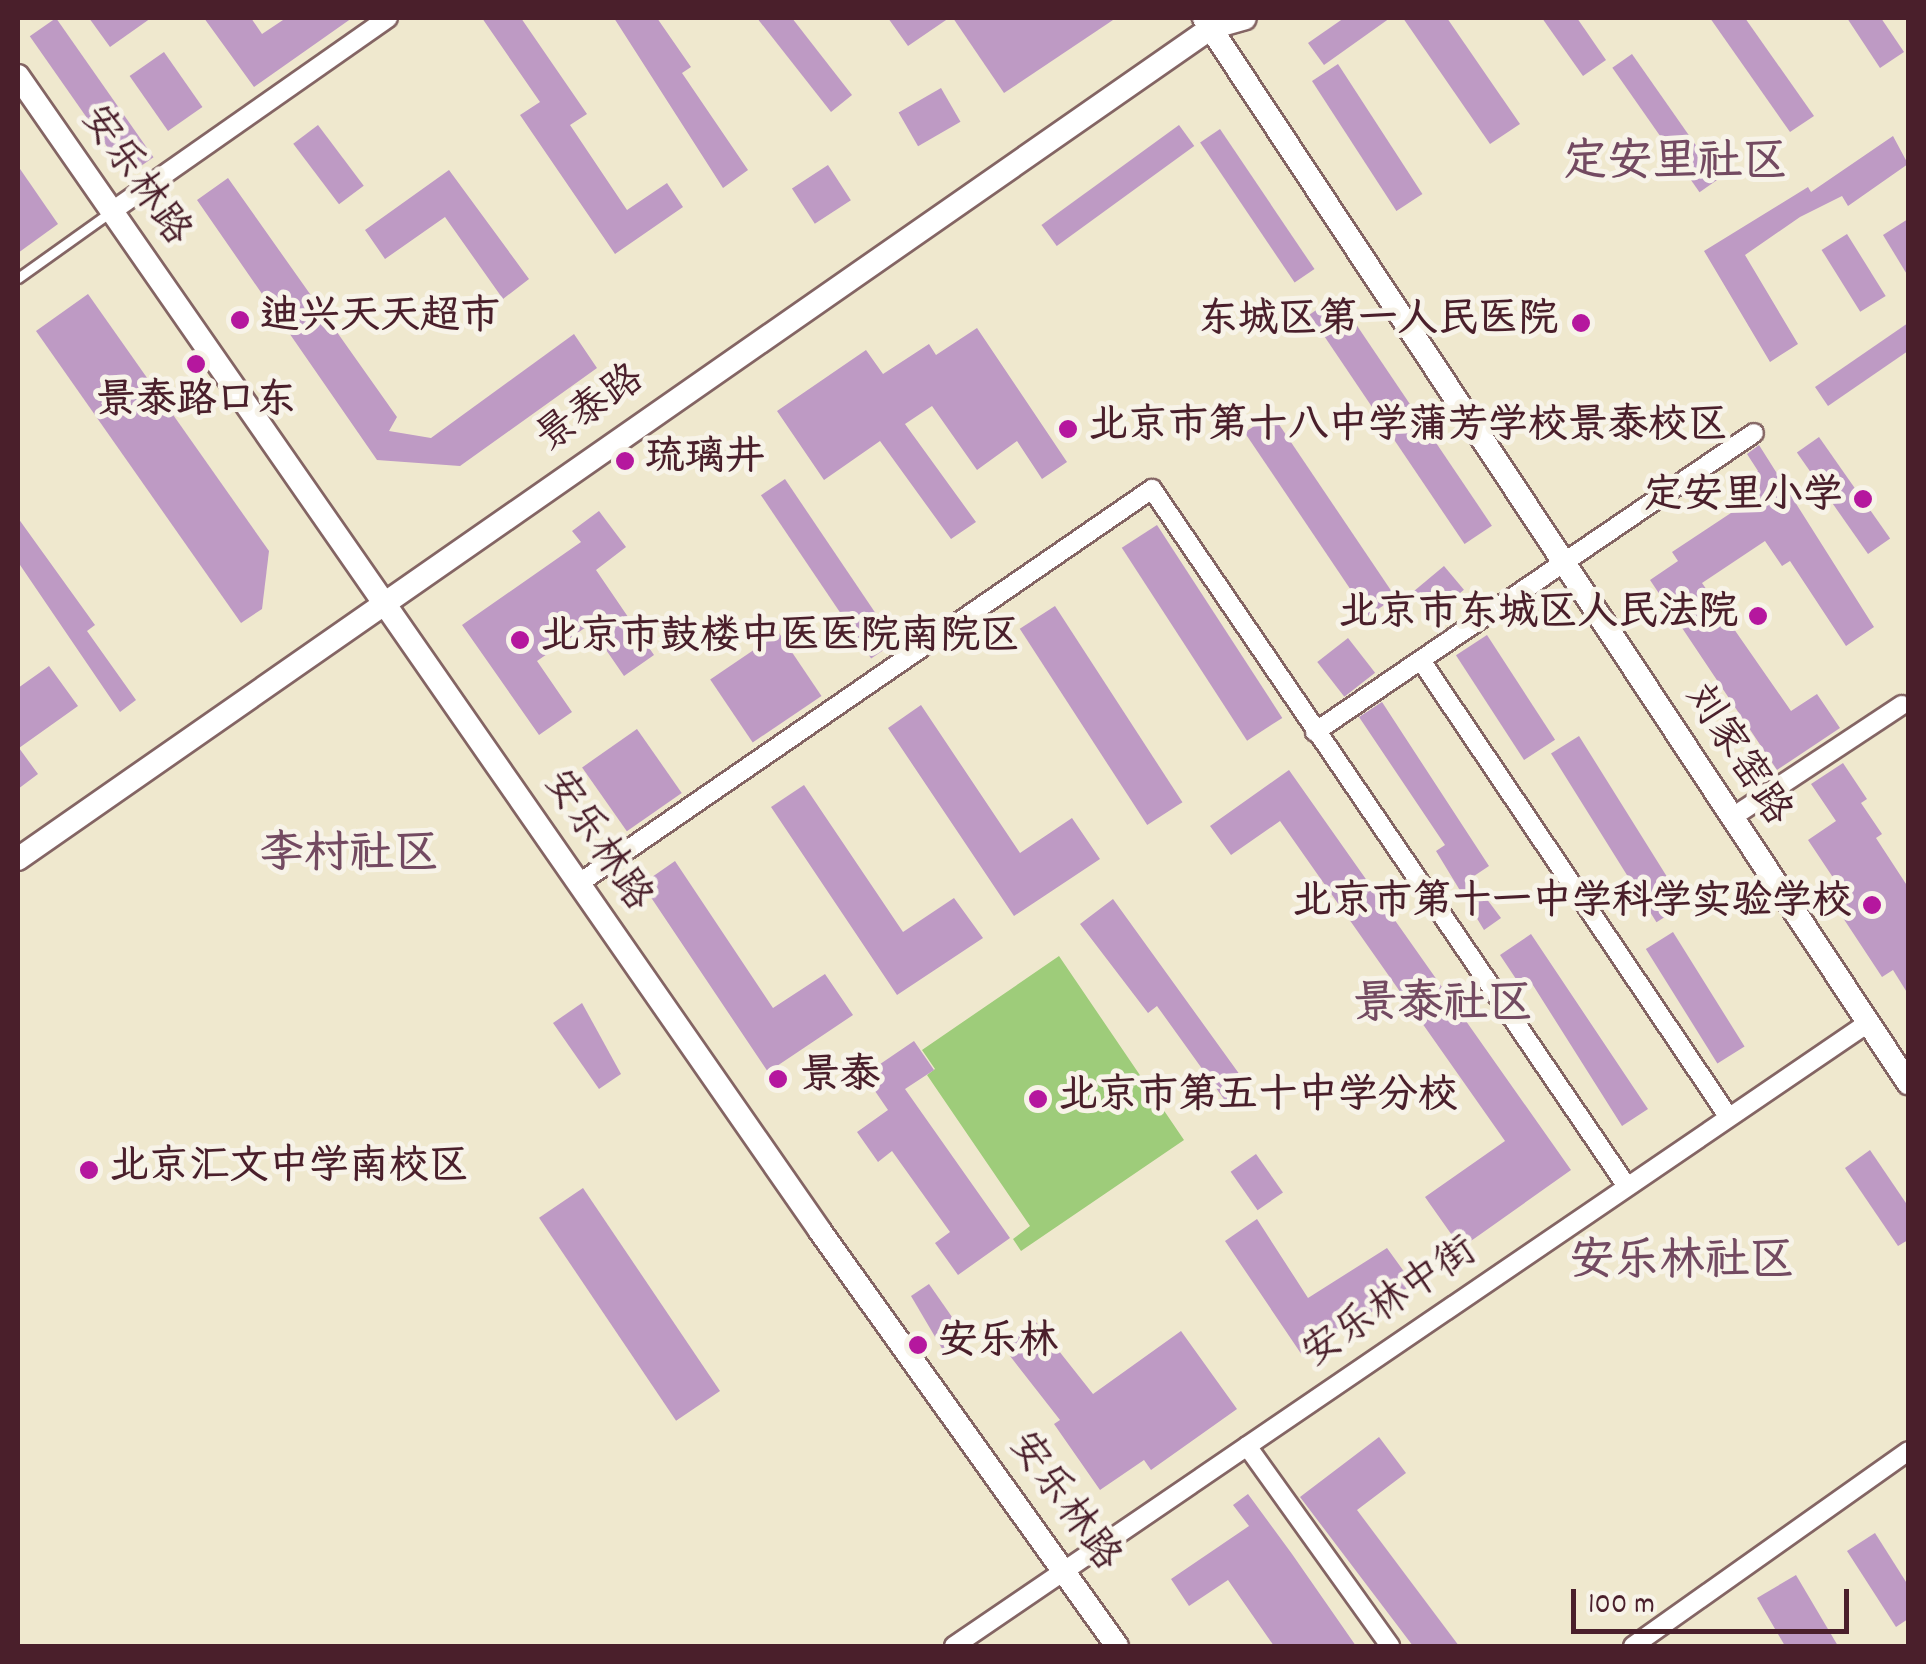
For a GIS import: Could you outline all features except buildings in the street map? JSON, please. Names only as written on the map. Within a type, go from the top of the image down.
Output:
[{"type":"street","points":[[111,212],[388,18]]},
{"type":"street","name":"景泰路","points":[[18,859],[1211,21],[1245,18]]},
{"type":"street","name":"刘家窑路","points":[[1211,21],[1908,1083]]},
{"type":"street","name":"安乐林路","points":[[18,76],[385,600],[578,884],[1117,1646]]},
{"type":"street","points":[[1315,732],[1567,565],[1754,433]]},
{"type":"street","points":[[578,884],[1152,489],[1626,1186]]},
{"type":"street","points":[[1422,662],[1728,1116]]},
{"type":"street","points":[[1731,818],[1902,706]]},
{"type":"street","name":"安乐林中街","points":[[954,1646],[1868,1023]]},
{"type":"street","points":[[1247,1446],[1390,1646]]},
{"type":"street","points":[[1633,1646],[1908,1451]]},
{"type":"lane","points":[[18,278],[111,212]]},
{"type":"green space","points":[[1059,956],[1184,1140],[1021,1251],[1013,1239],[1030,1226],[927,1075],[935,1069],[922,1050]]},
{"type":"place","name":"迪兴天天超市","points":[[240,320]]},
{"type":"place","name":"东城区第一人民医院","points":[[1581,323]]},
{"type":"place","name":"景泰路口东","points":[[196,364]]},
{"type":"place","name":"北京市第十八中学蒲芳学校景泰校区","points":[[1068,429]]},
{"type":"place","name":"琉璃井","points":[[625,461]]},
{"type":"place","name":"定安里小学","points":[[1863,499]]},
{"type":"place","name":"北京市东城区人民法院","points":[[1758,616]]},
{"type":"place","name":"北京市鼓楼中医医院南院区","points":[[520,640]]},
{"type":"place","name":"北京市第十一中学科学实验学校","points":[[1872,905]]},
{"type":"place","name":"景泰","points":[[778,1079]]},
{"type":"place","name":"北京市第五十中学分校","points":[[1038,1099]]},
{"type":"place","name":"北京汇文中学南校区","points":[[89,1170]]},
{"type":"place","name":"安乐林","points":[[918,1345]]},
{"type":"district","name":"定安里社区","points":[[1675,166]]},
{"type":"district","name":"李村社区","points":[[349,858]]},
{"type":"district","name":"景泰社区","points":[[1443,1008]]},
{"type":"district","name":"安乐林社区","points":[[1682,1265]]}]
